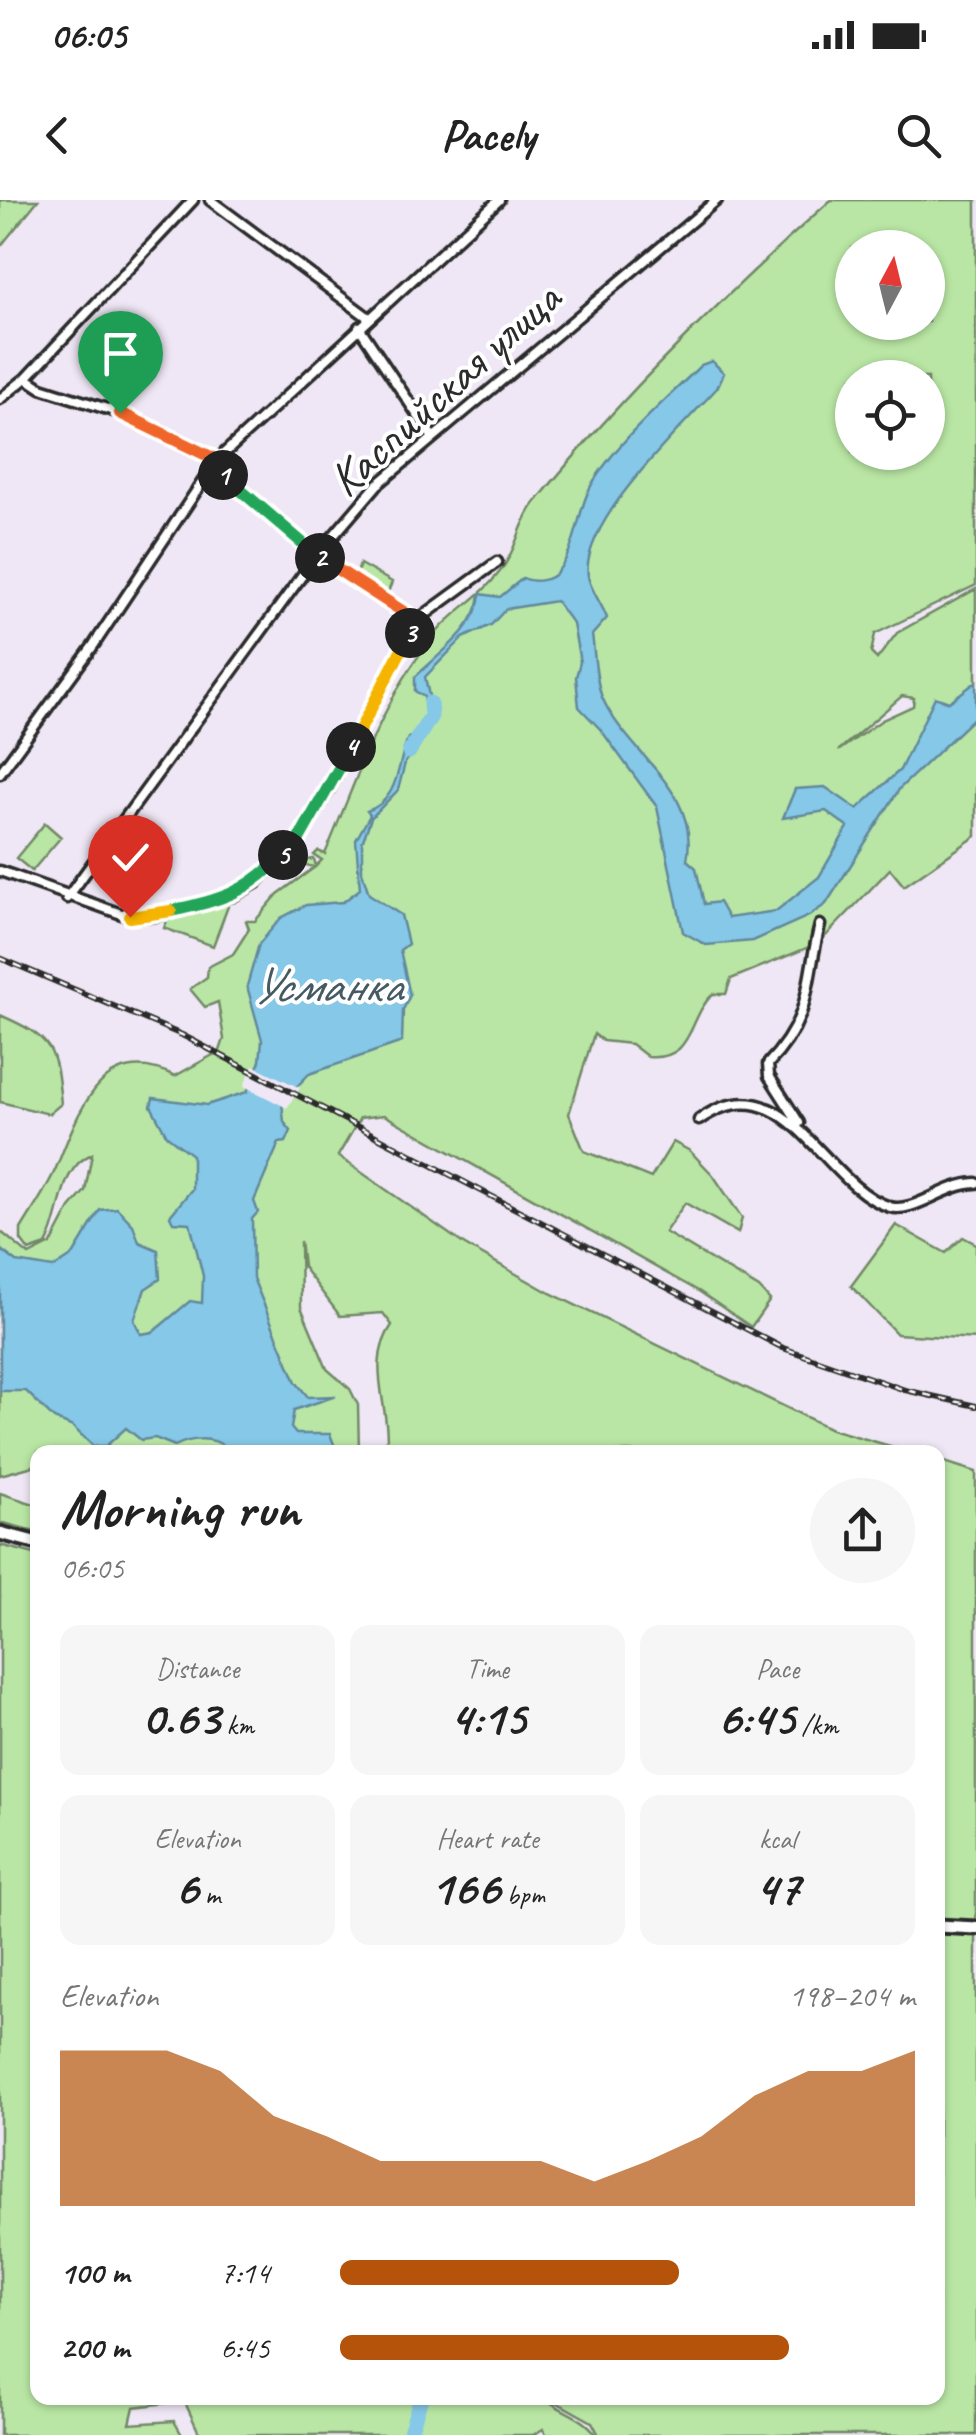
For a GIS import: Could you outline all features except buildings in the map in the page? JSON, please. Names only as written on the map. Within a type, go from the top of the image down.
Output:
[{"type":"street","points":[[0,399],[26,378],[193,200]]},
{"type":"street","points":[[210,200],[369,318]]},
{"type":"street","points":[[0,773],[93,646],[215,463],[499,200]]},
{"type":"street","points":[[691,200],[700,212]]},
{"type":"street","name":"Каспийская улица","points":[[67,898],[317,556],[377,485],[717,200]]},
{"type":"street","points":[[359,328],[433,438]]},
{"type":"street","points":[[26,378],[42,388],[120,413],[215,463],[317,556],[416,620]]},
{"type":"street","points":[[0,871],[67,898],[96,902],[130,917],[155,916],[233,896],[256,883],[299,839],[329,790],[416,620],[497,562]]},
{"type":"street","points":[[820,925],[809,990],[794,1037],[768,1064],[769,1076],[801,1127],[845,1177],[892,1208],[906,1209],[946,1187],[976,1183]]},
{"type":"street","points":[[700,1120],[712,1111],[749,1103],[801,1127]]},
{"type":"street","points":[[0,1533],[30,1541]]},
{"type":"street","points":[[945,1926],[976,1928]]},
{"type":"green space","points":[[0,200],[38,200],[0,247]]},
{"type":"green space","points":[[831,200],[976,200],[976,585],[875,634],[871,653],[877,659],[897,633],[976,589],[976,836],[904,886],[890,869],[819,943],[731,979],[726,994],[713,994],[674,1052],[648,1057],[631,1044],[603,1041],[594,1034],[569,1114],[584,1151],[651,1178],[673,1142],[690,1151],[713,1175],[742,1218],[738,1233],[685,1203],[665,1232],[759,1288],[770,1300],[751,1327],[700,1292],[384,1115],[360,1118],[338,1156],[465,1245],[548,1292],[831,1429],[887,1445],[386,1445],[379,1372],[384,1340],[392,1325],[383,1313],[340,1316],[303,1267],[300,1241],[301,1307],[327,1369],[350,1389],[358,1405],[359,1445],[30,1445],[30,1467],[0,1475],[0,1231],[29,1255],[51,1244],[70,1208],[85,1191],[92,1154],[72,1170],[46,1245],[29,1251],[21,1240],[21,1229],[52,1176],[84,1105],[110,1075],[128,1067],[149,1067],[175,1076],[220,1051],[224,1039],[218,1002],[205,1007],[190,989],[207,977],[208,967],[233,954],[249,929],[246,921],[255,921],[278,894],[315,867],[306,865],[307,860],[314,859],[316,866],[322,860],[314,855],[318,851],[325,854],[386,711],[418,657],[444,624],[502,569],[535,503],[604,422],[677,346]],"holes":[[[902,696],[914,698],[913,706],[882,720],[838,751]]]},
{"type":"green space","points":[[360,564],[392,582],[387,595],[381,596],[355,578]]},
{"type":"green space","points":[[45,823],[61,837],[32,871],[16,858]]},
{"type":"green space","points":[[230,901],[213,946],[164,928],[170,914]]},
{"type":"green space","points":[[0,1015],[31,1031],[53,1057],[61,1104],[49,1114],[0,1102]]},
{"type":"green space","points":[[896,1225],[946,1253],[963,1237],[976,1244],[976,1339],[897,1334],[851,1286]]},
{"type":"green space","points":[[945,1462],[976,1472],[976,2435],[599,2435],[592,2422],[562,2405],[945,2405]]},
{"type":"green space","points":[[0,1493],[30,1503],[30,1530],[0,1522]]},
{"type":"green space","points":[[0,1545],[30,1553],[30,2405],[150,2405],[134,2407],[130,2424],[174,2421],[182,2435],[0,2435]]},
{"type":"green space","points":[[186,2405],[555,2405],[596,2435],[546,2435],[543,2429],[533,2435],[200,2435]]},
{"type":"water","points":[[712,361],[724,373],[717,388],[616,503],[590,554],[588,576],[607,618],[592,635],[602,697],[627,737],[673,792],[688,835],[687,860],[696,868],[704,904],[719,902],[728,918],[776,911],[819,877],[848,827],[826,811],[783,818],[795,789],[825,787],[857,809],[900,770],[935,697],[949,702],[976,682],[976,716],[900,788],[826,904],[809,916],[753,941],[706,945],[683,932],[657,807],[601,730],[579,707],[576,677],[580,662],[573,624],[556,601],[506,609],[491,625],[463,638],[425,677],[433,715],[405,763],[398,790],[371,818],[362,843],[362,872],[369,894],[401,915],[408,944],[400,950],[410,995],[403,1010],[402,1042],[309,1074],[282,1102],[284,1122],[291,1131],[286,1142],[279,1143],[254,1201],[258,1212],[252,1219],[253,1278],[296,1382],[308,1397],[336,1396],[294,1410],[291,1428],[296,1434],[330,1434],[334,1445],[221,1445],[194,1440],[172,1445],[155,1438],[141,1440],[126,1428],[107,1445],[92,1445],[73,1427],[54,1419],[26,1391],[0,1391],[0,1249],[17,1262],[53,1268],[73,1255],[100,1210],[117,1208],[133,1225],[139,1242],[158,1250],[160,1279],[145,1289],[134,1320],[141,1334],[153,1332],[190,1301],[202,1303],[203,1276],[190,1223],[173,1222],[170,1216],[192,1189],[192,1155],[167,1136],[151,1106],[153,1098],[207,1105],[247,1092],[260,1061],[262,1040],[247,986],[259,944],[281,918],[306,905],[343,902],[360,889],[356,840],[370,815],[367,811],[378,806],[392,790],[408,738],[419,732],[425,722],[424,697],[415,691],[415,677],[473,618],[480,594],[500,597],[523,578],[542,580],[555,574],[570,549],[589,490],[606,463],[701,365]]},
{"type":"pier","points":[[253,1065],[300,1088],[287,1108],[244,1086]]},
{"type":"waterway","name":"Усманка","points":[[409,752],[431,716],[430,703]]},
{"type":"waterway","name":"Усманка","points":[[409,2435],[419,2405]]},
{"type":"railway","points":[[0,958],[182,1035],[783,1348],[905,1390],[976,1406]]},
{"type":"route","points":[[120,413],[217,460],[213,466],[317,556],[416,620],[329,790],[299,839],[256,883],[233,896],[155,916],[130,917]]}]
